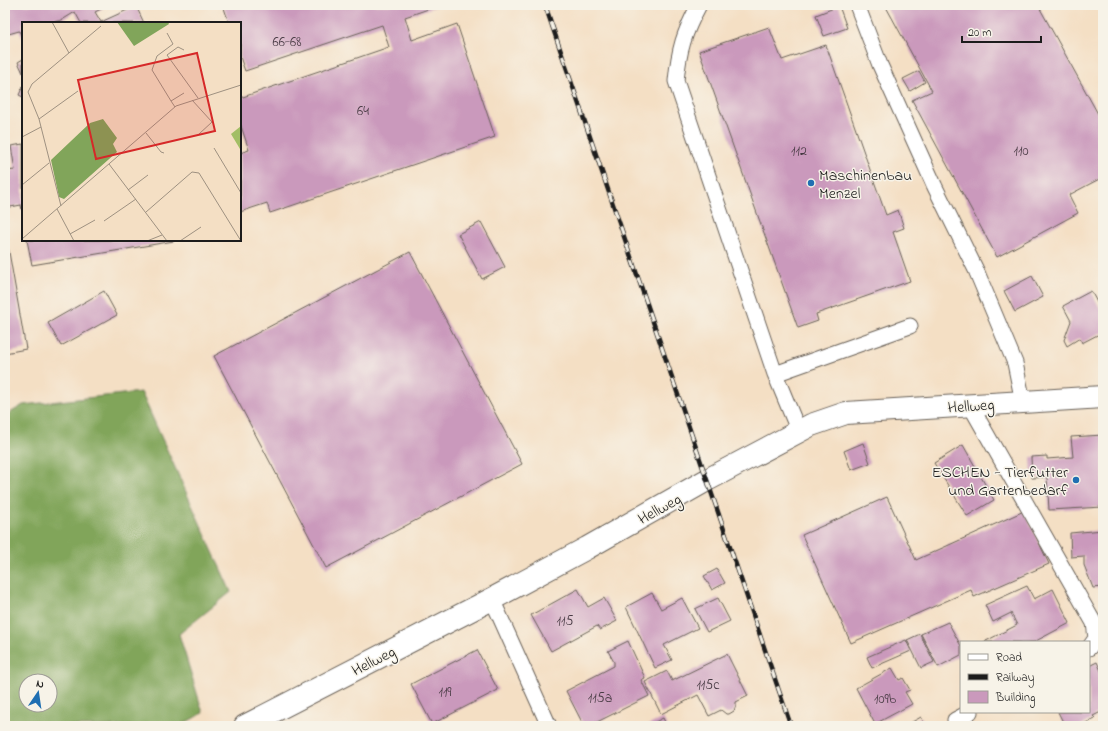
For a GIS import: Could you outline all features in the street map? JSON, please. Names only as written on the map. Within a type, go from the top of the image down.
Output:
[{"type":"street","name":"Hellweg","points":[[245,726],[492,599],[587,548],[707,480],[811,425],[846,413],[1103,397]]},
{"type":"lane","points":[[699,5],[684,36],[678,58],[676,81],[775,374],[799,432]]},
{"type":"lane","points":[[857,5],[880,65],[935,187],[976,270],[1015,363],[1023,402]]},
{"type":"lane","points":[[775,374],[910,326]]},
{"type":"lane","points":[[970,405],[1094,623],[1096,638],[1090,647]]},
{"type":"lane","points":[[492,599],[550,726]]},
{"type":"lane","points":[[955,720],[968,713]]},
{"type":"green space","points":[[141,392],[231,592],[179,634],[203,713],[179,726],[5,726],[5,416],[23,405]]},
{"type":"building","points":[[5,5],[109,5],[95,12],[101,22],[80,22],[75,12],[62,20],[53,22],[22,22],[22,37],[19,31],[5,35]]},
{"type":"building","points":[[223,5],[440,5],[405,17],[412,40],[457,24],[495,137],[270,213],[267,203],[241,212],[241,153],[249,150],[241,126],[241,98],[389,47],[382,25],[245,71],[241,60],[241,22],[229,22]]},
{"type":"building","points":[[885,5],[1038,5],[1103,123],[1103,177],[1069,195],[1078,213],[997,257],[912,100],[932,91]]},
{"type":"building","points":[[136,6],[144,22],[101,22]]},
{"type":"building","points":[[839,6],[847,28],[824,36],[816,15]]},
{"type":"building","points":[[769,27],[782,60],[826,45],[886,215],[898,210],[904,228],[893,232],[910,281],[816,314],[818,321],[798,328],[699,51]]},
{"type":"building","points":[[22,60],[22,71],[18,62]]},
{"type":"building","points":[[919,71],[925,82],[910,91],[903,79]]},
{"type":"building","points":[[22,88],[22,96],[19,95]]},
{"type":"building","points":[[22,144],[22,210],[21,205],[5,208],[5,171],[15,170],[11,146]]},
{"type":"building","points":[[481,222],[505,267],[482,279],[458,234]]},
{"type":"building","points":[[5,229],[26,349],[5,353]]},
{"type":"building","points":[[27,241],[174,241],[32,265]]},
{"type":"building","points":[[410,252],[522,464],[326,568],[214,356]]},
{"type":"building","points":[[1032,276],[1043,297],[1015,312],[1004,291]]},
{"type":"building","points":[[104,291],[117,315],[61,346],[48,323]]},
{"type":"building","points":[[1091,291],[1100,308],[1103,307],[1103,332],[1082,343],[1080,338],[1067,346],[1064,340],[1071,321],[1063,306]]},
{"type":"building","points":[[1103,435],[1103,507],[1049,510],[1047,477],[1032,478],[1031,457],[1047,456],[1047,459],[1073,457],[1071,437]]},
{"type":"building","points":[[863,443],[870,463],[851,470],[844,451]]},
{"type":"building","points":[[963,445],[994,500],[967,516],[934,463]]},
{"type":"building","points":[[887,497],[916,560],[1024,511],[1049,564],[974,597],[971,590],[851,643],[802,535]]},
{"type":"building","points":[[1103,530],[1103,587],[1093,588],[1084,565],[1084,556],[1071,557],[1070,533]]},
{"type":"building","points":[[717,569],[725,583],[712,590],[704,576]]},
{"type":"building","points":[[1027,586],[1034,599],[1053,589],[1070,623],[1036,641],[986,641],[1017,625],[1011,613],[993,622],[985,605]]},
{"type":"building","points":[[578,589],[588,607],[604,598],[617,621],[600,630],[597,626],[551,651],[531,615]]},
{"type":"building","points":[[652,593],[661,609],[682,598],[698,628],[664,645],[672,660],[655,668],[626,607]]},
{"type":"building","points":[[718,598],[730,621],[707,632],[695,609]]},
{"type":"building","points":[[948,622],[960,644],[960,656],[938,667],[921,634]]},
{"type":"building","points":[[920,634],[934,662],[921,668],[907,640]]},
{"type":"building","points":[[906,640],[911,651],[872,668],[867,657]]},
{"type":"building","points":[[628,641],[645,678],[641,680],[649,696],[589,726],[584,726],[566,691],[614,666],[614,662],[608,651]]},
{"type":"building","points":[[477,650],[498,690],[432,724],[411,684]]},
{"type":"building","points":[[727,654],[748,696],[736,702],[734,711],[726,714],[721,710],[709,716],[698,695],[661,714],[645,682],[667,671],[672,681]]},
{"type":"building","points":[[1097,662],[1103,675],[1103,711],[1093,716],[1095,718],[1080,726],[1065,726],[1058,713],[1090,713],[1090,666]]},
{"type":"building","points":[[892,668],[899,680],[903,678],[910,690],[905,692],[912,704],[875,724],[856,688]]},
{"type":"building","points":[[921,717],[926,726],[905,726]]},
{"type":"building","points":[[663,718],[667,726],[647,726]]},
{"type":"railway","points":[[545,5],[791,726]]},
{"type":"place","name":"Maschinenbau Menzel","points":[[811,183]]},
{"type":"place","name":"ESCHEN - Tierfutter und Gartenbedarf","points":[[1076,480]]}]
